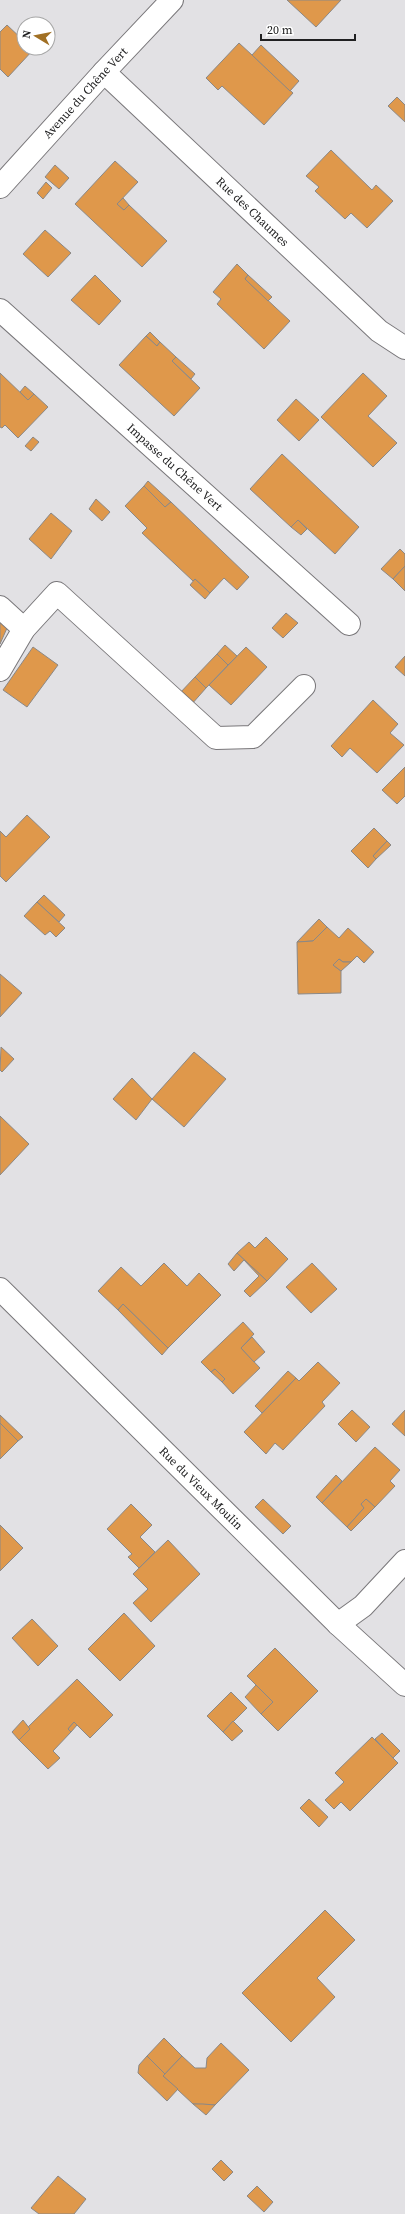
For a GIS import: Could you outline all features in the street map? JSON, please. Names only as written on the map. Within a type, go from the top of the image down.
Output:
[{"type":"street","name":"Avenue du Chêne Vert","points":[[0,187],[104,72],[172,0]]},
{"type":"street","name":"Rue des Chaumes","points":[[104,72],[379,331],[405,348]]},
{"type":"street","name":"Impasse du Chêne Vert","points":[[0,310],[349,624]]},
{"type":"street","points":[[0,670],[24,629],[57,593],[216,738],[253,737],[304,686]]},
{"type":"street","points":[[0,607],[24,629]]},
{"type":"street","name":"Rue du Vieux Moulin","points":[[0,1289],[338,1624],[405,1685]]},
{"type":"street","points":[[338,1624],[362,1606],[405,1560]]},
{"type":"building","points":[[287,0],[341,0],[316,27]]},
{"type":"building","points":[[7,25],[16,33],[16,56],[27,56],[8,77],[0,69],[0,32]]},
{"type":"building","points":[[239,43],[293,93],[264,125],[222,86],[218,90],[206,78]]},
{"type":"building","points":[[261,45],[299,81],[290,91],[252,55]]},
{"type":"building","points":[[397,97],[405,105],[405,122],[388,106]]},
{"type":"building","points":[[331,150],[372,190],[376,185],[393,201],[367,228],[351,213],[345,219],[315,191],[319,187],[306,176]]},
{"type":"building","points":[[115,161],[138,182],[117,204],[124,210],[129,205],[167,241],[142,267],[75,204]]},
{"type":"building","points":[[55,165],[69,178],[59,189],[45,177]]},
{"type":"building","points":[[46,182],[52,188],[43,199],[37,193]]},
{"type":"building","points":[[123,198],[129,205],[124,210],[117,204]]},
{"type":"building","points":[[45,230],[71,253],[48,277],[23,254]]},
{"type":"building","points":[[237,264],[248,275],[245,279],[290,321],[264,349],[217,304],[221,299],[213,292]]},
{"type":"building","points":[[95,275],[121,301],[99,325],[71,300]]},
{"type":"building","points":[[248,275],[272,297],[268,301],[245,279]]},
{"type":"building","points":[[150,332],[160,342],[157,346],[146,336]]},
{"type":"building","points":[[146,336],[157,346],[160,342],[176,357],[172,361],[200,388],[174,416],[119,365]]},
{"type":"building","points":[[176,357],[195,374],[191,379],[172,361]]},
{"type":"building","points":[[0,373],[28,400],[34,394],[48,407],[18,438],[5,425],[2,428],[0,427]]},
{"type":"building","points":[[363,373],[387,396],[368,416],[397,443],[373,467],[321,417]]},
{"type":"building","points":[[25,386],[34,394],[28,400],[20,392]]},
{"type":"building","points":[[296,399],[319,420],[299,441],[277,420]]},
{"type":"building","points":[[33,437],[39,442],[31,451],[25,446]]},
{"type":"building","points":[[282,454],[359,527],[335,554],[298,520],[291,527],[250,489]]},
{"type":"building","points":[[148,481],[171,502],[165,507],[144,486]]},
{"type":"building","points":[[144,486],[165,507],[171,502],[249,577],[237,590],[224,578],[210,593],[195,579],[193,581],[142,533],[147,528],[125,506]]},
{"type":"building","points":[[96,499],[110,512],[102,521],[89,509]]},
{"type":"building","points":[[51,513],[72,531],[51,559],[29,539]]},
{"type":"building","points":[[298,520],[307,529],[301,535],[291,527]]},
{"type":"building","points":[[400,549],[405,554],[405,566],[393,579],[381,569]]},
{"type":"building","points":[[405,566],[405,591],[393,579]]},
{"type":"building","points":[[195,579],[210,593],[205,599],[190,585]]},
{"type":"building","points":[[286,613],[298,623],[283,638],[272,628]]},
{"type":"building","points":[[0,622],[7,628],[0,644]]},
{"type":"building","points":[[225,645],[237,656],[228,665],[217,654]]},
{"type":"building","points":[[33,647],[58,665],[27,707],[3,690]]},
{"type":"building","points":[[246,647],[267,667],[231,705],[209,685]]},
{"type":"building","points":[[217,654],[228,665],[206,688],[195,677]]},
{"type":"building","points":[[405,656],[405,676],[395,667]]},
{"type":"building","points":[[195,677],[206,688],[191,705],[179,694]]},
{"type":"building","points":[[373,700],[398,724],[390,733],[404,745],[377,773],[350,748],[342,757],[331,746]]},
{"type":"building","points":[[405,767],[405,796],[397,804],[382,790]]},
{"type":"building","points":[[27,815],[50,837],[6,882],[0,876],[0,831],[6,837]]},
{"type":"building","points":[[374,828],[387,841],[373,856],[376,859],[368,868],[351,851]]},
{"type":"building","points":[[387,841],[391,845],[376,859],[373,856]]},
{"type":"building","points":[[44,895],[65,915],[59,922],[37,902]]},
{"type":"building","points":[[37,902],[65,928],[56,937],[50,931],[45,935],[24,916]]},
{"type":"building","points":[[319,919],[327,927],[313,941],[297,942]]},
{"type":"building","points":[[327,927],[339,938],[348,928],[374,952],[364,963],[357,956],[351,962],[343,962],[339,959],[333,965],[341,971],[341,993],[298,994],[297,942],[313,941]]},
{"type":"building","points":[[339,959],[343,962],[351,962],[341,971],[333,965]]},
{"type":"building","points":[[0,974],[22,993],[0,1017]]},
{"type":"building","points":[[1,1047],[14,1059],[2,1072],[0,1070]]},
{"type":"building","points":[[194,1052],[226,1079],[184,1127],[152,1099]]},
{"type":"building","points":[[132,1078],[152,1099],[136,1120],[113,1099]]},
{"type":"building","points":[[0,1116],[29,1144],[0,1175]]},
{"type":"building","points":[[266,1237],[288,1259],[267,1281],[237,1253],[249,1242],[255,1248]]},
{"type":"building","points":[[237,1253],[267,1281],[250,1297],[244,1291],[259,1276],[244,1260],[234,1271],[228,1264]]},
{"type":"building","points":[[164,1263],[187,1286],[199,1273],[221,1295],[168,1348],[123,1304],[118,1310],[98,1291],[121,1267],[141,1286]]},
{"type":"building","points":[[312,1263],[337,1289],[311,1313],[286,1287]]},
{"type":"building","points":[[123,1304],[168,1348],[162,1355],[118,1310]]},
{"type":"building","points":[[243,1322],[254,1334],[241,1348],[260,1368],[233,1394],[222,1382],[225,1379],[215,1369],[211,1372],[201,1362]]},
{"type":"building","points":[[252,1337],[265,1352],[254,1362],[241,1348]]},
{"type":"building","points":[[318,1362],[340,1383],[322,1402],[325,1406],[283,1450],[275,1443],[266,1454],[244,1432],[296,1378],[299,1381]]},
{"type":"building","points":[[215,1369],[225,1379],[222,1382],[211,1372]]},
{"type":"building","points":[[288,1371],[296,1378],[262,1413],[255,1406]]},
{"type":"building","points":[[352,1410],[370,1427],[356,1442],[338,1424]]},
{"type":"building","points":[[405,1410],[405,1436],[392,1424]]},
{"type":"building","points":[[0,1415],[23,1437],[18,1441],[0,1423]]},
{"type":"building","points":[[0,1423],[18,1441],[0,1459]]},
{"type":"building","points":[[375,1447],[400,1470],[390,1481],[395,1486],[375,1507],[366,1499],[361,1504],[364,1508],[347,1527],[322,1503]]},
{"type":"building","points":[[336,1475],[342,1481],[322,1503],[316,1497]]},
{"type":"building","points":[[263,1499],[291,1526],[283,1534],[255,1507]]},
{"type":"building","points":[[366,1499],[375,1507],[351,1531],[347,1527],[364,1508],[361,1504]]},
{"type":"building","points":[[131,1504],[152,1525],[140,1537],[155,1552],[139,1568],[128,1557],[132,1554],[107,1529]]},
{"type":"building","points":[[0,1525],[23,1548],[0,1571]]},
{"type":"building","points":[[168,1540],[200,1574],[151,1622],[133,1603],[148,1589],[133,1574]]},
{"type":"building","points":[[124,1613],[155,1646],[120,1681],[88,1649]]},
{"type":"building","points":[[32,1619],[58,1646],[38,1666],[12,1638]]},
{"type":"building","points":[[275,1648],[318,1691],[278,1731],[261,1714],[273,1702],[247,1676]]},
{"type":"building","points":[[77,1679],[113,1715],[90,1738],[74,1722],[68,1729],[71,1732],[53,1751],[60,1758],[48,1769],[19,1740],[30,1729],[28,1727]]},
{"type":"building","points":[[256,1685],[273,1702],[261,1714],[245,1697]]},
{"type":"building","points":[[231,1692],[247,1708],[223,1732],[207,1716]]},
{"type":"building","points":[[23,1720],[30,1729],[19,1740],[12,1732]]},
{"type":"building","points":[[233,1721],[243,1731],[232,1741],[223,1732]]},
{"type":"building","points":[[74,1722],[77,1725],[71,1732],[68,1729]]},
{"type":"building","points":[[382,1733],[400,1751],[393,1758],[375,1739]]},
{"type":"building","points":[[372,1737],[398,1763],[350,1811],[341,1802],[334,1809],[325,1800],[344,1782],[335,1773]]},
{"type":"building","points":[[309,1799],[328,1817],[319,1827],[300,1808]]},
{"type":"building","points":[[325,1910],[355,1940],[317,1978],[335,1997],[291,2042],[242,1993]]},
{"type":"building","points":[[164,2038],[182,2056],[165,2074],[147,2056]]},
{"type":"building","points":[[221,2043],[249,2070],[215,2105],[193,2104],[163,2076],[182,2056],[195,2068],[206,2068],[207,2058]]},
{"type":"building","points":[[147,2056],[165,2074],[163,2076],[178,2089],[167,2101],[138,2073],[139,2065]]},
{"type":"building","points":[[193,2104],[203,2104],[215,2105],[206,2115]]},
{"type":"building","points":[[221,2160],[233,2172],[224,2181],[212,2169]]},
{"type":"building","points":[[58,2176],[86,2199],[74,2214],[39,2214],[31,2208]]},
{"type":"building","points":[[257,2186],[273,2202],[264,2212],[247,2196]]}]
